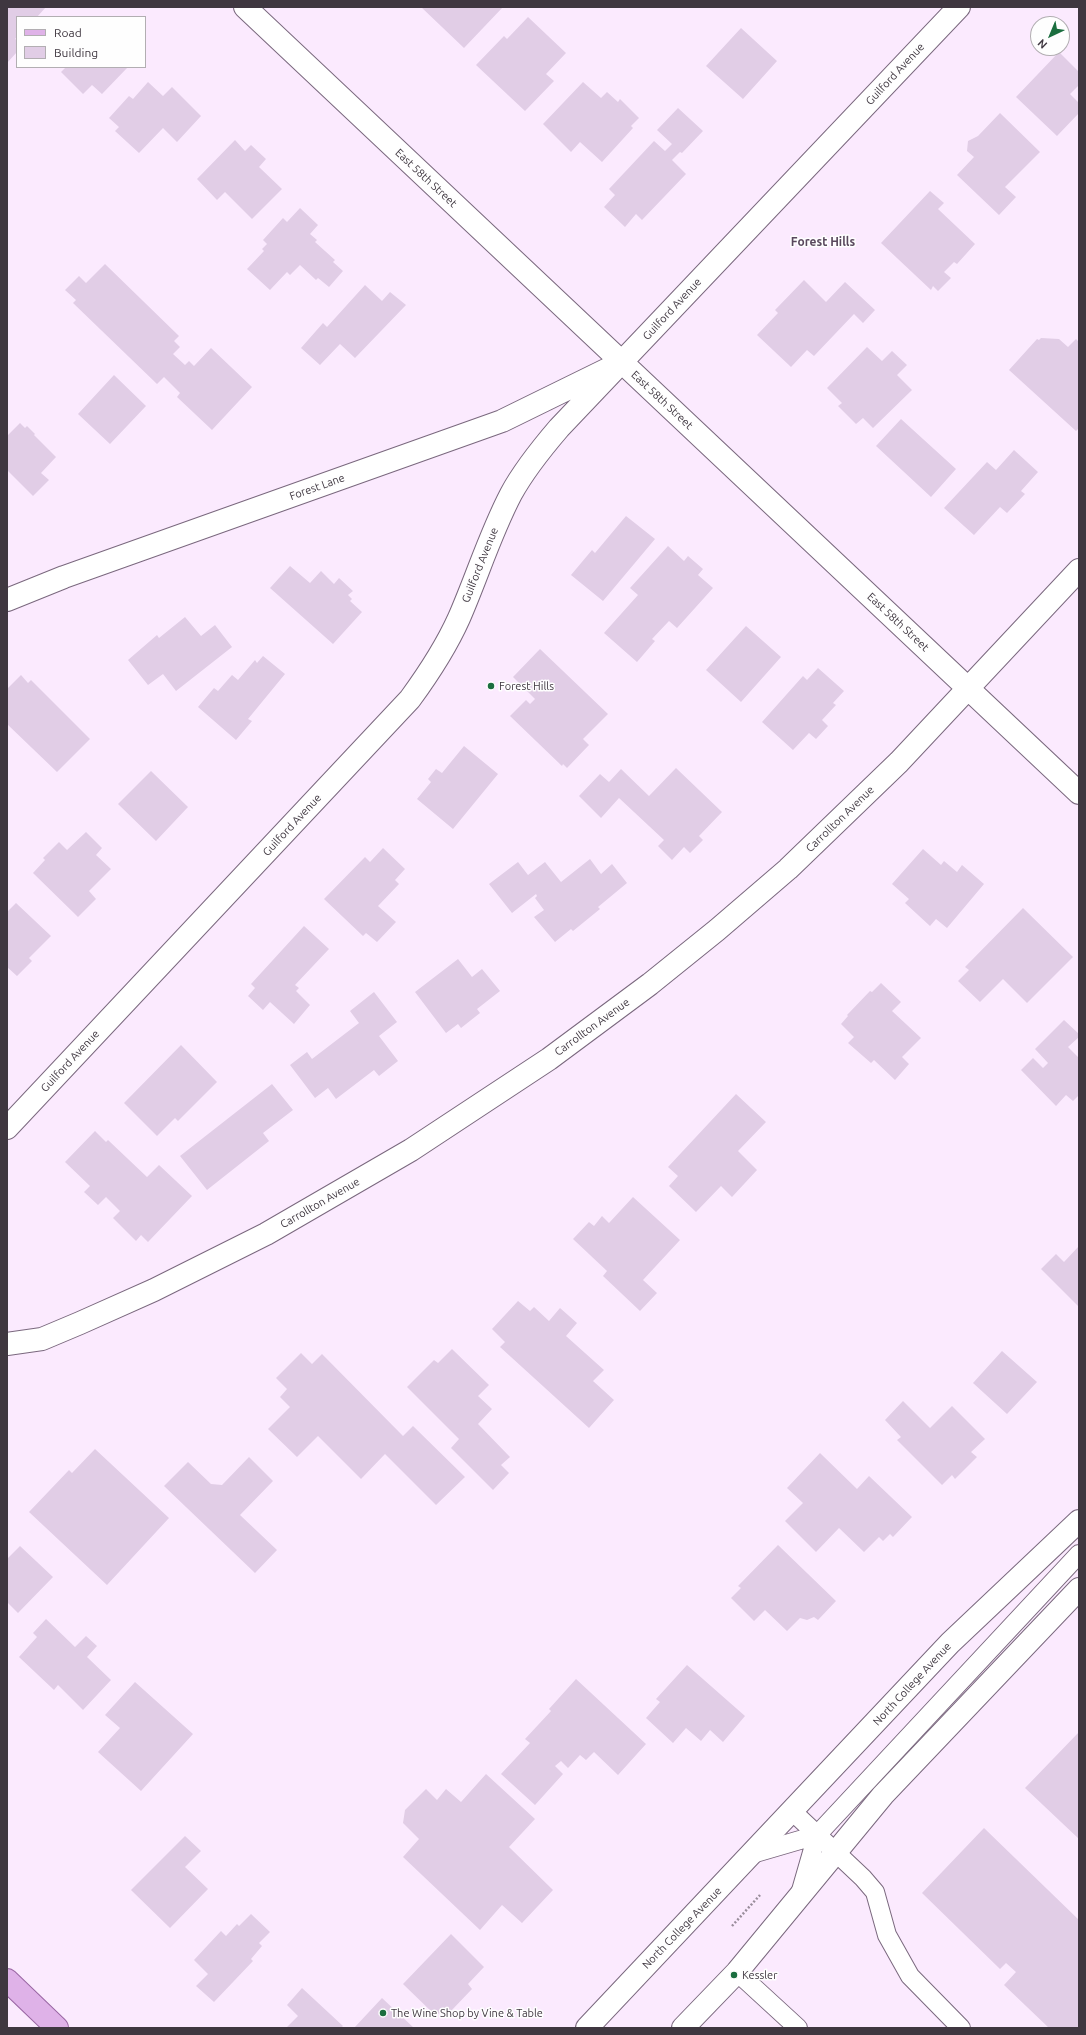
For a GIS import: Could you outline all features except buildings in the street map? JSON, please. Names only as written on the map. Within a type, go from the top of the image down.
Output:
[{"type":"main road","points":[[7,1980],[56,2028]]},
{"type":"street","name":"East 58th Street","points":[[245,7],[1079,793]]},
{"type":"street","name":"Guilford Avenue","points":[[7,1128],[410,699],[430,672],[453,631],[490,536],[524,471],[559,428],[959,7]]},
{"type":"street","name":"Forest Lane","points":[[7,600],[64,577],[502,421],[622,362]]},
{"type":"street","name":"Carrollton Avenue","points":[[7,1344],[42,1339],[80,1323],[154,1290],[266,1234],[411,1150],[549,1059],[656,979],[788,869],[870,790],[1079,570]]},
{"type":"street","name":"North College Avenue","points":[[587,2028],[950,1643],[1079,1521]]},
{"type":"street","points":[[683,2028],[737,1972],[798,1900],[883,1795],[1079,1589]]},
{"type":"lane","points":[[798,1900],[817,1835],[1079,1554]]},
{"type":"lane","points":[[792,1811],[875,1892],[887,1935],[910,1976],[961,2028]]},
{"type":"lane","points":[[752,1854],[817,1835]]},
{"type":"lane","points":[[737,1972],[798,2028]]},
{"type":"lane","name":"North College Avenue","points":[[598,2028],[611,2002]]},
{"type":"path","points":[[732,1926],[761,1894]]},
{"type":"place","name":"Forest Hills","points":[[491,686]]},
{"type":"place","name":"Kessler","points":[[734,1975]]},
{"type":"place","name":"The Wine Shop by Vine & Table","points":[[383,2013]]},
{"type":"district","name":"Forest Hills","points":[[823,242]]}]
